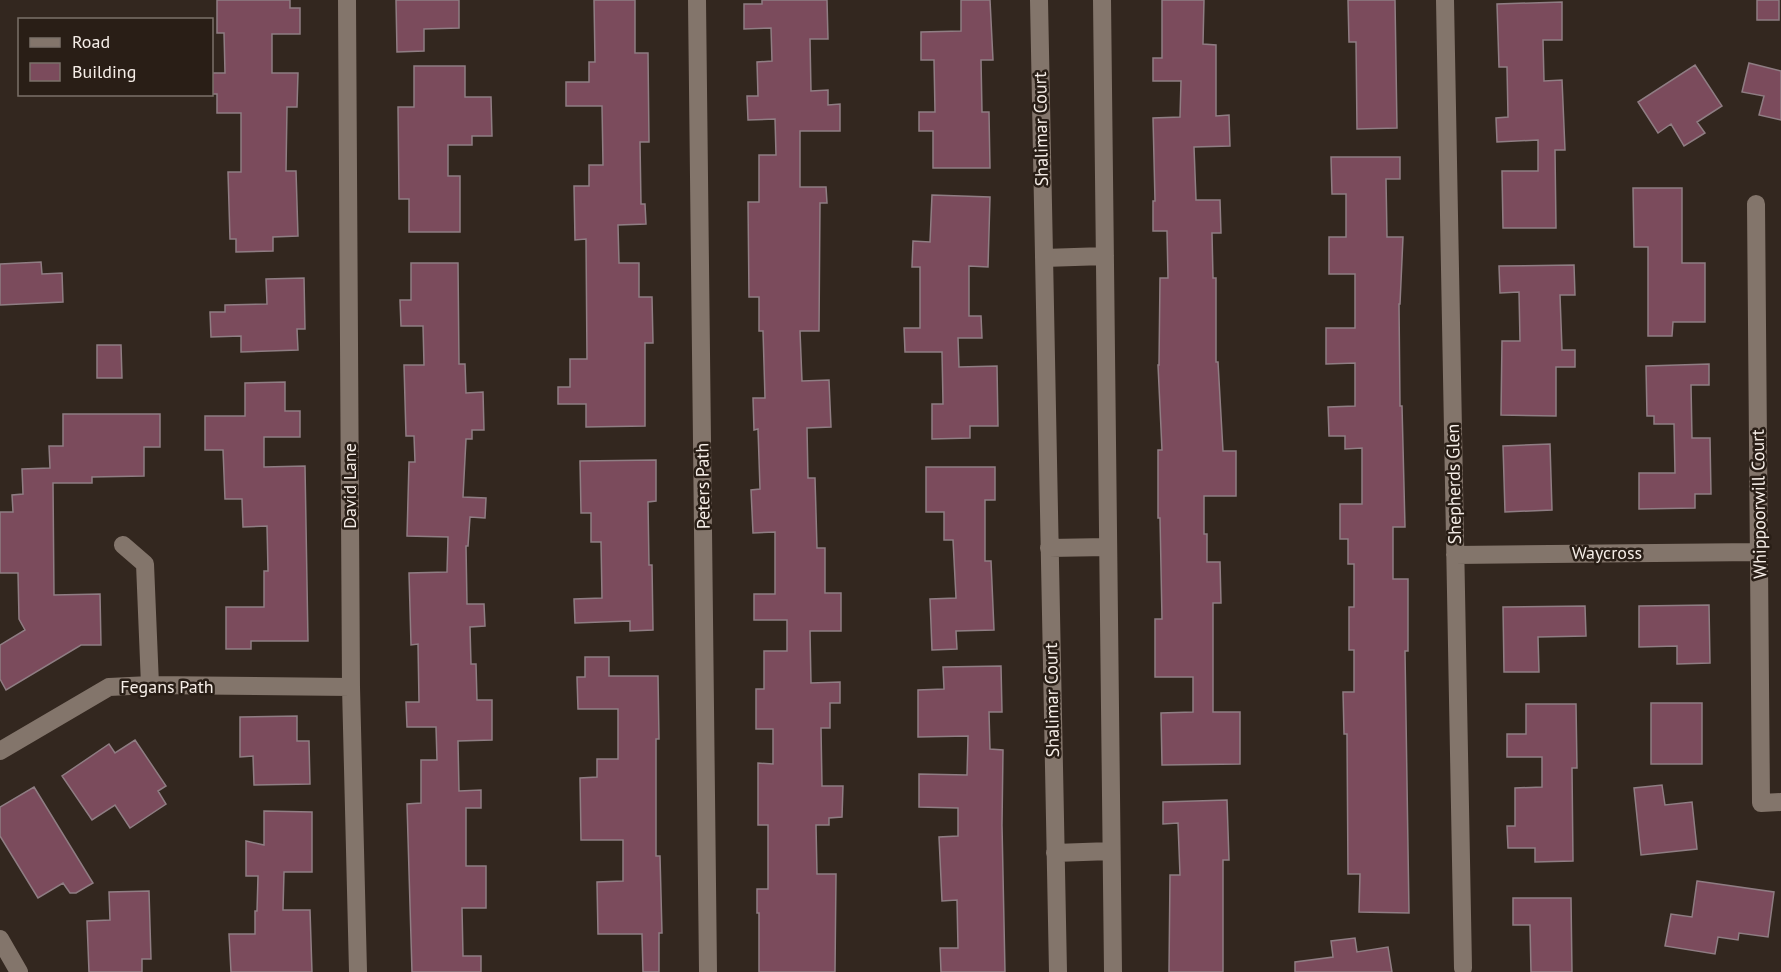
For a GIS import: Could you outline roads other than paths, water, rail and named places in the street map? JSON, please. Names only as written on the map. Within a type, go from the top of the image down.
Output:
[{"type":"street","name":"David Lane","points":[[347,0],[351,687],[358,972]]},
{"type":"street","name":"Peters Path","points":[[697,0],[708,972]]},
{"type":"street","name":"Shalimar Court","points":[[1039,0],[1058,972]]},
{"type":"street","points":[[1102,0],[1113,972]]},
{"type":"street","name":"Shepherds Glen","points":[[1445,0],[1463,968]]},
{"type":"street","name":"Whippoorwill Court","points":[[1756,204],[1761,803],[1781,802]]},
{"type":"street","points":[[1044,258],[1105,256]]},
{"type":"street","points":[[123,545],[145,564],[150,685]]},
{"type":"street","points":[[1049,548],[1108,547]]},
{"type":"street","name":"Waycross","points":[[1455,555],[1759,552]]},
{"type":"street","name":"Fegans Path","points":[[0,751],[109,687],[150,685],[351,687]]},
{"type":"street","points":[[1055,853],[1112,851]]},
{"type":"street","points":[[0,939],[19,972]]}]
